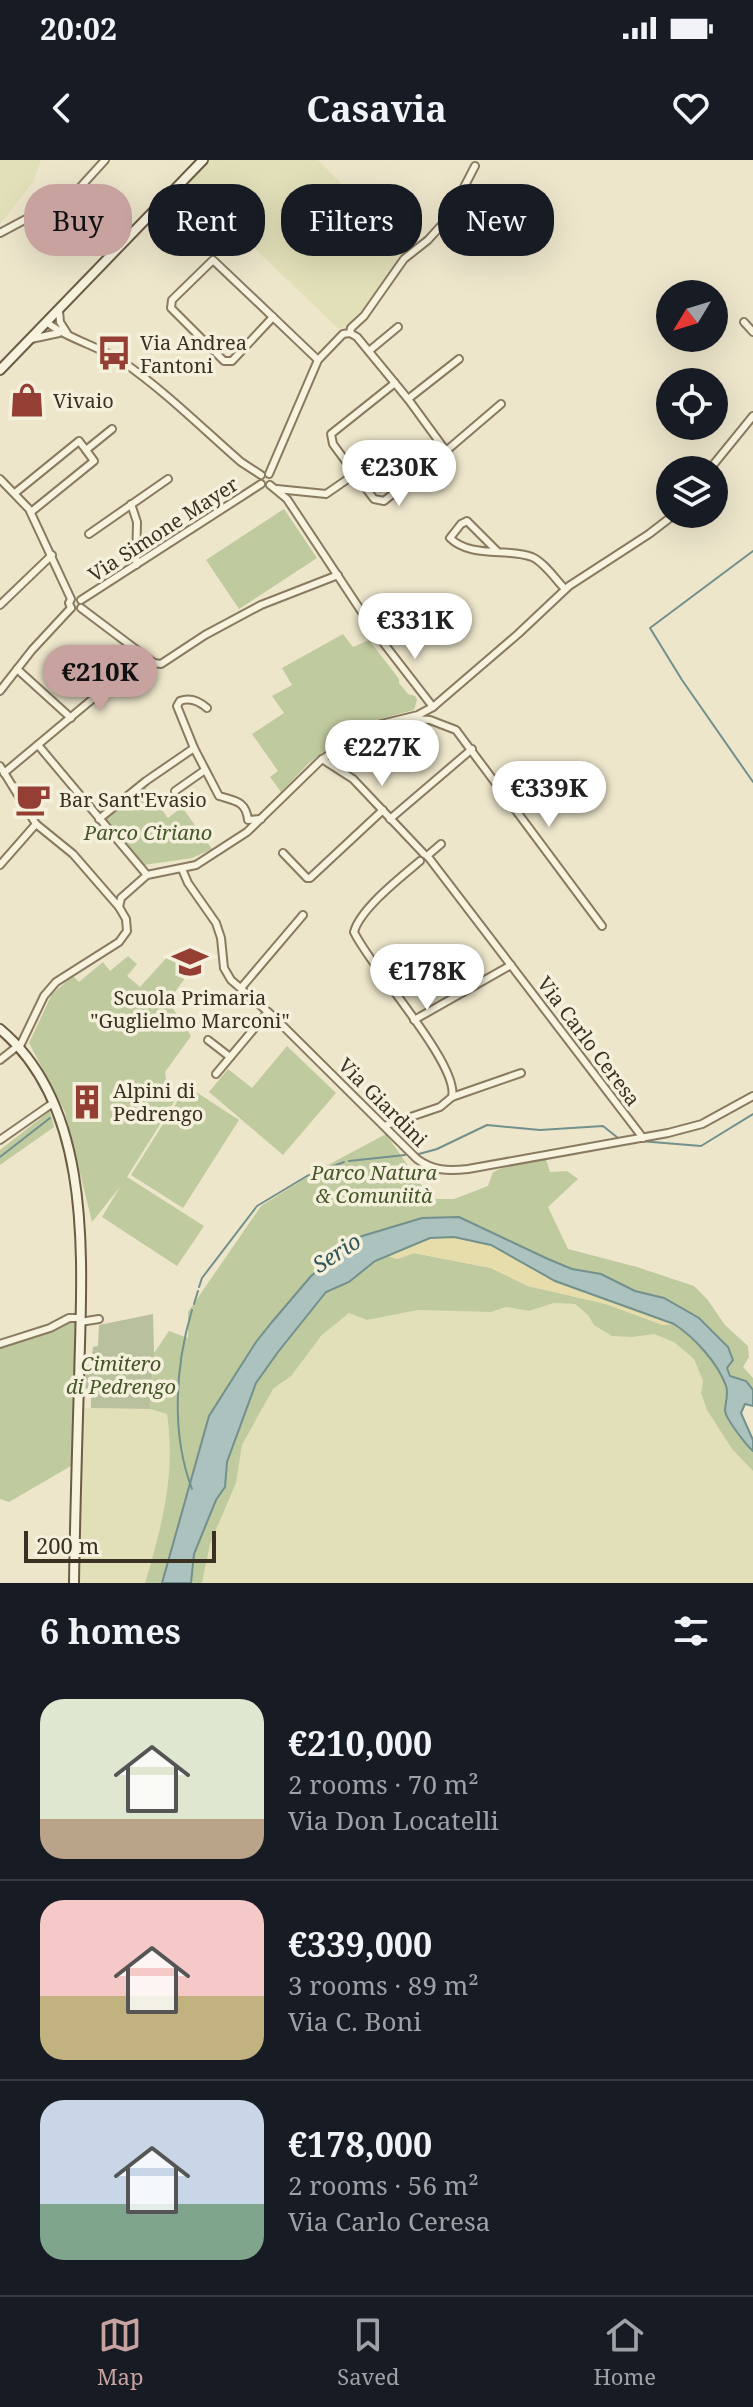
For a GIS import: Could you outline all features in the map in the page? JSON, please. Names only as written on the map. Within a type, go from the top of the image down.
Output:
[{"type":"street","points":[[0,233],[75,193],[105,160]]},
{"type":"street","points":[[0,370],[203,160]]},
{"type":"street","points":[[350,333],[404,259],[428,240],[448,218],[475,166]]},
{"type":"street","points":[[273,317],[232,361],[224,361],[171,308],[172,300],[213,260],[273,317],[318,360]]},
{"type":"street","points":[[60,308],[60,322],[67,333]]},
{"type":"street","points":[[47,322],[53,329],[67,333],[122,362],[241,462],[272,478],[274,487],[287,499],[375,632],[433,707]]},
{"type":"street","points":[[744,322],[753,332]]},
{"type":"street","points":[[369,351],[398,327]]},
{"type":"street","points":[[29,340],[45,334],[67,333]]},
{"type":"street","points":[[355,474],[326,494],[261,484],[318,360],[343,334],[350,333],[357,337],[446,451]]},
{"type":"street","points":[[408,399],[459,359]]},
{"type":"street","points":[[395,383],[331,434],[333,444],[374,499],[384,501],[501,404]]},
{"type":"street","points":[[720,456],[753,416]]},
{"type":"street","points":[[86,450],[112,429]]},
{"type":"street","points":[[15,493],[79,441],[94,461],[31,512]]},
{"type":"street","points":[[0,479],[31,512],[71,599],[71,608]]},
{"type":"street","points":[[89,534],[168,479]]},
{"type":"street","name":"Via Simone Mayer","points":[[81,604],[261,484]]},
{"type":"street","points":[[0,492],[7,486]]},
{"type":"street","points":[[131,504],[137,522],[136,565]]},
{"type":"street","points":[[498,552],[467,521],[450,538],[457,545],[536,559],[565,589]]},
{"type":"street","points":[[405,720],[433,707],[565,589],[657,528]]},
{"type":"street","points":[[0,605],[52,555]]},
{"type":"street","points":[[71,599],[77,597],[81,604],[144,656],[161,664],[205,635],[261,605],[338,575]]},
{"type":"street","points":[[71,608],[76,610],[81,604]]},
{"type":"street","points":[[0,691],[71,608]]},
{"type":"street","points":[[0,1060],[20,1045],[44,996],[56,982],[119,942],[127,931],[126,919],[119,907],[73,854],[36,824],[2,770],[38,745],[144,656]]},
{"type":"street","points":[[17,669],[71,718]]},
{"type":"street","points":[[207,708],[186,699],[177,706],[219,796],[239,801],[244,806],[247,832]]},
{"type":"street","points":[[119,907],[121,898],[147,875],[196,865],[247,832],[322,759],[365,730],[423,719],[451,726],[472,749],[602,926]]},
{"type":"street","points":[[38,745],[147,875]]},
{"type":"street","points":[[99,819],[194,748]]},
{"type":"street","points":[[390,819],[472,749]]},
{"type":"street","name":"Via Carlo Ceresa","points":[[322,759],[353,779],[415,847],[511,965],[643,1138]]},
{"type":"street","points":[[175,791],[205,770]]},
{"type":"street","points":[[283,853],[304,876],[310,878],[383,810]]},
{"type":"street","points":[[248,820],[261,819]]},
{"type":"street","points":[[0,865],[36,824]]},
{"type":"street","points":[[441,844],[379,899],[354,929],[357,939],[441,1060],[454,1089],[452,1097]]},
{"type":"street","name":"Via Giardini","points":[[182,869],[216,923],[224,968],[231,980],[424,1164],[448,1171],[643,1138],[702,1124],[753,1096]]},
{"type":"street","points":[[241,988],[303,915]]},
{"type":"street","points":[[414,1020],[511,965]]},
{"type":"street","points":[[216,1074],[268,1012]]},
{"type":"street","points":[[0,1029],[20,1045],[38,1070],[53,1103],[79,1204],[80,1320],[74,1583]]},
{"type":"street","points":[[208,1040],[230,1057]]},
{"type":"street","points":[[384,1126],[440,1107],[452,1097],[521,1073]]},
{"type":"street","points":[[0,1140],[53,1103]]},
{"type":"street","points":[[0,1344],[50,1328],[69,1318],[99,1319]]},
{"type":"shaded area","points":[[0,160],[41,160],[33,182],[24,184],[24,193],[0,224]]},
{"type":"shaded area","points":[[209,160],[318,160],[342,184],[281,184],[281,256],[401,256],[405,264],[348,326],[339,329],[262,256],[265,256],[265,184],[189,184]]},
{"type":"shaded area","points":[[554,1303],[575,1304],[594,1325],[654,1334],[674,1342],[694,1359],[703,1381],[701,1393],[707,1410],[732,1449],[753,1471],[753,1583],[202,1583],[210,1544],[236,1483],[242,1445],[273,1389],[280,1385],[333,1324],[349,1313],[368,1320],[418,1310],[490,1312],[506,1307],[529,1311]]},
{"type":"shaded area","points":[[83,1408],[150,1409],[167,1414],[172,1445],[170,1475],[165,1509],[145,1583],[80,1583]]},
{"type":"green space","points":[[284,509],[317,558],[239,609],[206,560]]},
{"type":"green space","points":[[343,634],[353,647],[369,640],[408,694],[415,696],[414,710],[360,724],[308,764],[281,792],[270,777],[278,771],[252,734],[284,713],[272,696],[292,685],[282,668]]},
{"type":"green space","name":"Parco Ciriano","points":[[145,787],[168,818],[182,807],[212,849],[192,858],[144,865],[105,819]]},
{"type":"green space","points":[[169,955],[189,973],[168,1001],[191,1036],[165,1072],[167,1088],[174,1102],[127,1177],[204,1226],[177,1266],[102,1217],[120,1187],[92,1222],[65,1112],[29,1043],[52,994],[73,976],[79,982],[103,962],[110,971],[128,956],[137,964],[127,976],[140,987]]},
{"type":"green space","points":[[287,1046],[336,1093],[283,1155],[209,1092],[228,1069],[252,1088]]},
{"type":"green space","points":[[187,1086],[239,1120],[183,1208],[131,1175]]},
{"type":"green space","points":[[50,1111],[54,1127],[0,1165],[0,1150]]},
{"type":"green space","name":"Parco Natura & Comuniità","points":[[386,1134],[431,1199],[454,1199],[488,1186],[493,1172],[507,1166],[546,1159],[550,1172],[567,1171],[578,1179],[548,1207],[568,1249],[694,1286],[725,1325],[748,1346],[749,1357],[743,1367],[753,1378],[753,1390],[746,1381],[730,1376],[727,1368],[664,1298],[635,1291],[601,1274],[572,1269],[459,1217],[311,1276],[256,1342],[209,1416],[162,1583],[145,1583],[166,1500],[170,1458],[167,1414],[150,1409],[154,1353],[169,1331],[188,1338],[188,1312],[261,1206],[315,1172]]},
{"type":"green space","points":[[414,1253],[491,1268],[528,1286],[606,1304],[663,1325],[674,1324],[705,1351],[722,1377],[727,1389],[726,1414],[753,1451],[753,1471],[732,1449],[707,1410],[701,1393],[703,1381],[694,1359],[674,1342],[654,1334],[612,1336],[594,1325],[575,1304],[554,1303],[529,1311],[506,1307],[491,1312],[418,1310],[367,1320],[349,1313],[322,1335],[291,1376],[273,1389],[242,1445],[236,1483],[210,1544],[202,1583],[191,1583],[194,1554],[216,1500],[225,1487],[227,1462],[256,1383],[326,1292],[349,1282],[375,1261],[388,1256],[397,1259]]},
{"type":"green space","name":"Cimitero di Pedrengo","points":[[153,1314],[150,1409],[91,1408],[91,1389],[84,1388],[83,1365],[91,1365],[93,1347],[98,1346],[99,1325]]},
{"type":"green space","points":[[75,1321],[71,1466],[9,1502],[0,1499],[0,1346]]},
{"type":"sand","points":[[454,1237],[491,1245],[555,1281],[674,1324],[663,1325],[606,1304],[528,1286],[491,1268],[414,1253],[397,1259],[388,1256],[430,1238]]},
{"type":"water","points":[[459,1217],[572,1269],[601,1274],[635,1291],[664,1298],[699,1318],[728,1347],[733,1360],[727,1368],[730,1376],[746,1381],[753,1390],[753,1406],[745,1404],[741,1413],[753,1440],[753,1451],[726,1415],[727,1389],[717,1368],[697,1343],[674,1324],[555,1281],[491,1245],[454,1237],[430,1238],[375,1261],[349,1282],[326,1292],[278,1352],[256,1383],[227,1462],[225,1487],[216,1500],[194,1554],[191,1583],[162,1583],[209,1416],[272,1322],[311,1276],[359,1237],[422,1218]]},
{"type":"waterway","points":[[753,551],[650,628],[753,782]]},
{"type":"waterway","points":[[640,1141],[701,1146],[753,1114]]},
{"type":"waterway","points":[[0,1157],[50,1118]]},
{"type":"waterway","points":[[419,1154],[437,1149],[487,1125],[540,1130],[603,1126],[618,1138]]},
{"type":"waterway","points":[[349,1161],[405,1155]]},
{"type":"waterway","points":[[199,1287],[202,1278],[257,1206],[307,1176],[344,1162]]},
{"type":"waterway","points":[[194,1304],[198,1291]]},
{"type":"waterway","points":[[192,1310],[182,1354],[178,1400],[181,1446],[192,1489]]},
{"type":"place","name":"Via Andrea Fantoni","points":[[114,353]]},
{"type":"place","name":"Vivaio","points":[[27,400]]},
{"type":"place","name":"Bar Sant'Evasio","points":[[33,799]]},
{"type":"place","name":"Scuola Primaria \"Guglielmo Marconi\"","points":[[190,962]]},
{"type":"place","name":"Alpini di Pedrengo","points":[[87,1102]]},
{"type":"water label","name":"Serio","points":[[336,1252]]}]
